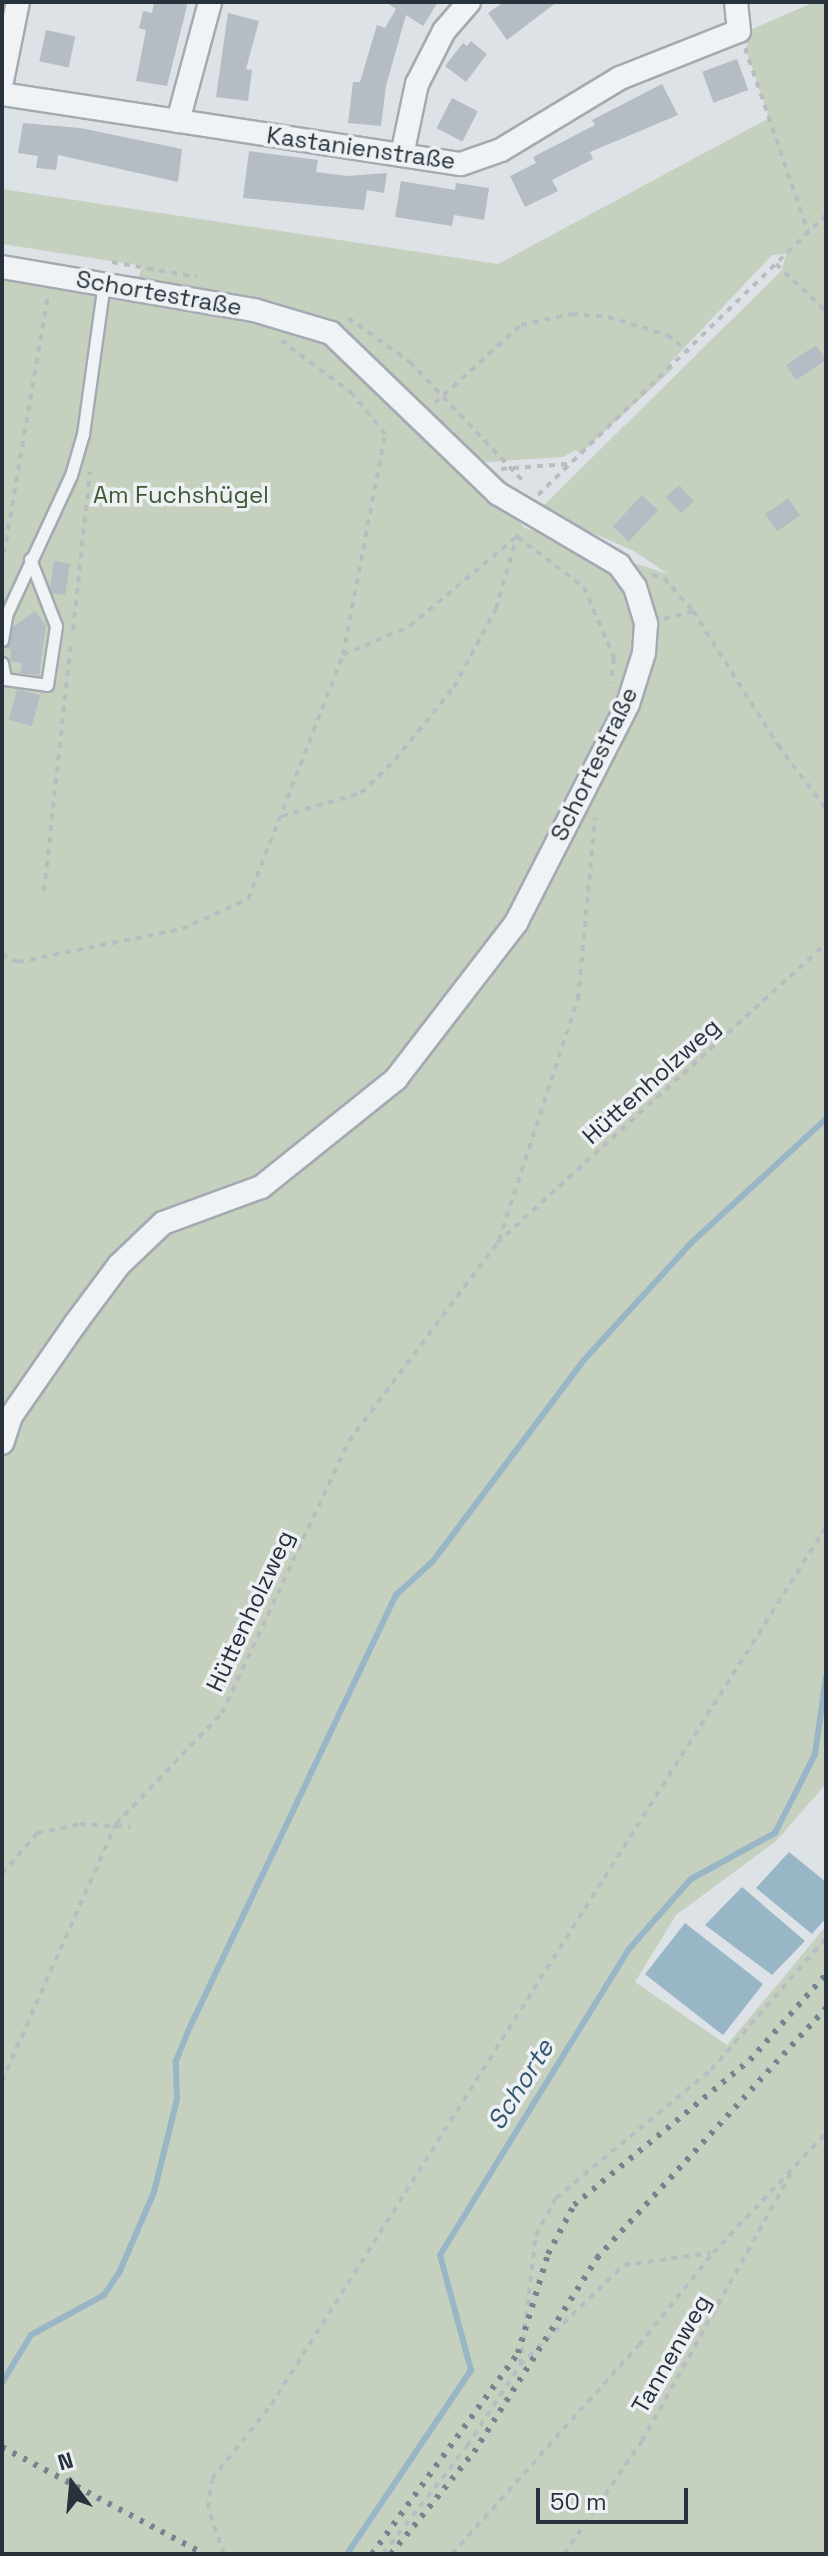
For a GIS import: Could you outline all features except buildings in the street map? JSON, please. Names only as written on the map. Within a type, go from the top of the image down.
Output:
[{"type":"street","points":[[2,81],[18,2]]},
{"type":"street","points":[[178,121],[210,2]]},
{"type":"street","points":[[402,155],[417,84],[444,31],[469,2]]},
{"type":"street","points":[[736,2],[739,31]]},
{"type":"street","name":"Kastanienstraße","points":[[2,94],[450,164],[487,158],[620,78],[739,31]]},
{"type":"street","name":"Schortestraße","points":[[2,267],[254,310],[331,333],[424,418],[475,471],[523,511],[619,565],[635,587],[646,624],[644,653],[628,704],[516,923],[396,1079],[261,1187],[163,1223],[119,1265],[75,1324],[11,1416],[2,1443]]},
{"type":"lane","points":[[2,640],[30,559],[71,475],[83,434],[104,283]]},
{"type":"lane","points":[[2,663],[5,679],[47,685],[56,626],[30,559]]},
{"type":"path","points":[[739,31],[808,232]]},
{"type":"path","points":[[523,511],[690,352],[826,215]]},
{"type":"path","points":[[776,264],[826,311]]},
{"type":"path","points":[[2,565],[52,274]]},
{"type":"path","points":[[2,954],[18,962],[182,929],[248,899],[343,655],[385,434],[353,394],[282,342],[254,310]]},
{"type":"path","points":[[424,418],[442,393],[521,325],[572,314],[608,317],[667,335],[690,352]]},
{"type":"path","points":[[475,471],[570,463]]},
{"type":"path","points":[[44,891],[91,468]]},
{"type":"path","points":[[343,655],[410,626],[517,537]]},
{"type":"path","points":[[517,537],[584,587],[614,658],[610,686]]},
{"type":"path","points":[[280,816],[361,793],[395,760],[454,687],[496,609],[517,537]]},
{"type":"path","points":[[619,565],[664,578],[693,611],[778,745],[826,809]]},
{"type":"path","points":[[646,624],[693,611]]},
{"type":"path","name":"Hüttenholzweg","points":[[497,1243],[578,999],[596,801]]},
{"type":"path","name":"Hüttenholzweg","points":[[2,2081],[116,1824],[222,1713],[349,1441],[497,1243],[826,944]]},
{"type":"path","points":[[224,2554],[208,2508],[212,2479],[271,2405],[826,1527]]},
{"type":"path","points":[[2,1874],[37,1833],[80,1824],[130,1827]]},
{"type":"path","points":[[520,2365],[536,2235],[556,2198],[711,2070],[826,1938]]},
{"type":"path","points":[[452,2554],[639,2345],[713,2253],[826,2133]]},
{"type":"path","name":"Tannenweg","points":[[564,2554],[642,2441],[796,2164]]},
{"type":"path","points":[[383,2554],[467,2446],[520,2365],[624,2265],[713,2253]]},
{"type":"green space","name":"Am Fuchshügel","points":[[814,2],[826,2],[826,1784],[776,1841],[676,1915],[635,1982],[727,2045],[826,1926],[826,2554],[2,2554],[2,279],[127,302],[143,266],[2,244],[2,189],[498,264],[769,118],[746,50],[750,30]],"holes":[[[786,254],[782,270],[539,510],[634,551],[668,574],[525,528],[403,405],[414,400],[451,429],[475,458],[486,462],[563,457],[576,450],[580,454],[674,368],[670,363],[772,255]]]},
{"type":"water","points":[[789,1852],[826,1882],[826,1918],[812,1934],[756,1888]]},
{"type":"water","points":[[742,1887],[805,1941],[772,1975],[705,1925]]},
{"type":"water","points":[[685,1923],[763,1984],[723,2035],[645,1974]]},
{"type":"waterway","points":[[2,2383],[31,2335],[104,2295],[119,2273],[154,2192],[177,2099],[176,2061],[188,2031],[396,1595],[433,1561],[583,1361],[691,1243],[826,1119]]},
{"type":"waterway","name":"Schorte","points":[[347,2554],[471,2370],[440,2255],[629,1949],[691,1879],[775,1833],[815,1754],[826,1677]]},
{"type":"railway","points":[[372,2554],[518,2353],[548,2254],[574,2205],[750,2060],[826,1974]]},
{"type":"railway","points":[[391,2554],[474,2452],[597,2258],[826,2008]]},
{"type":"railway","points":[[2,2447],[204,2554]]}]
